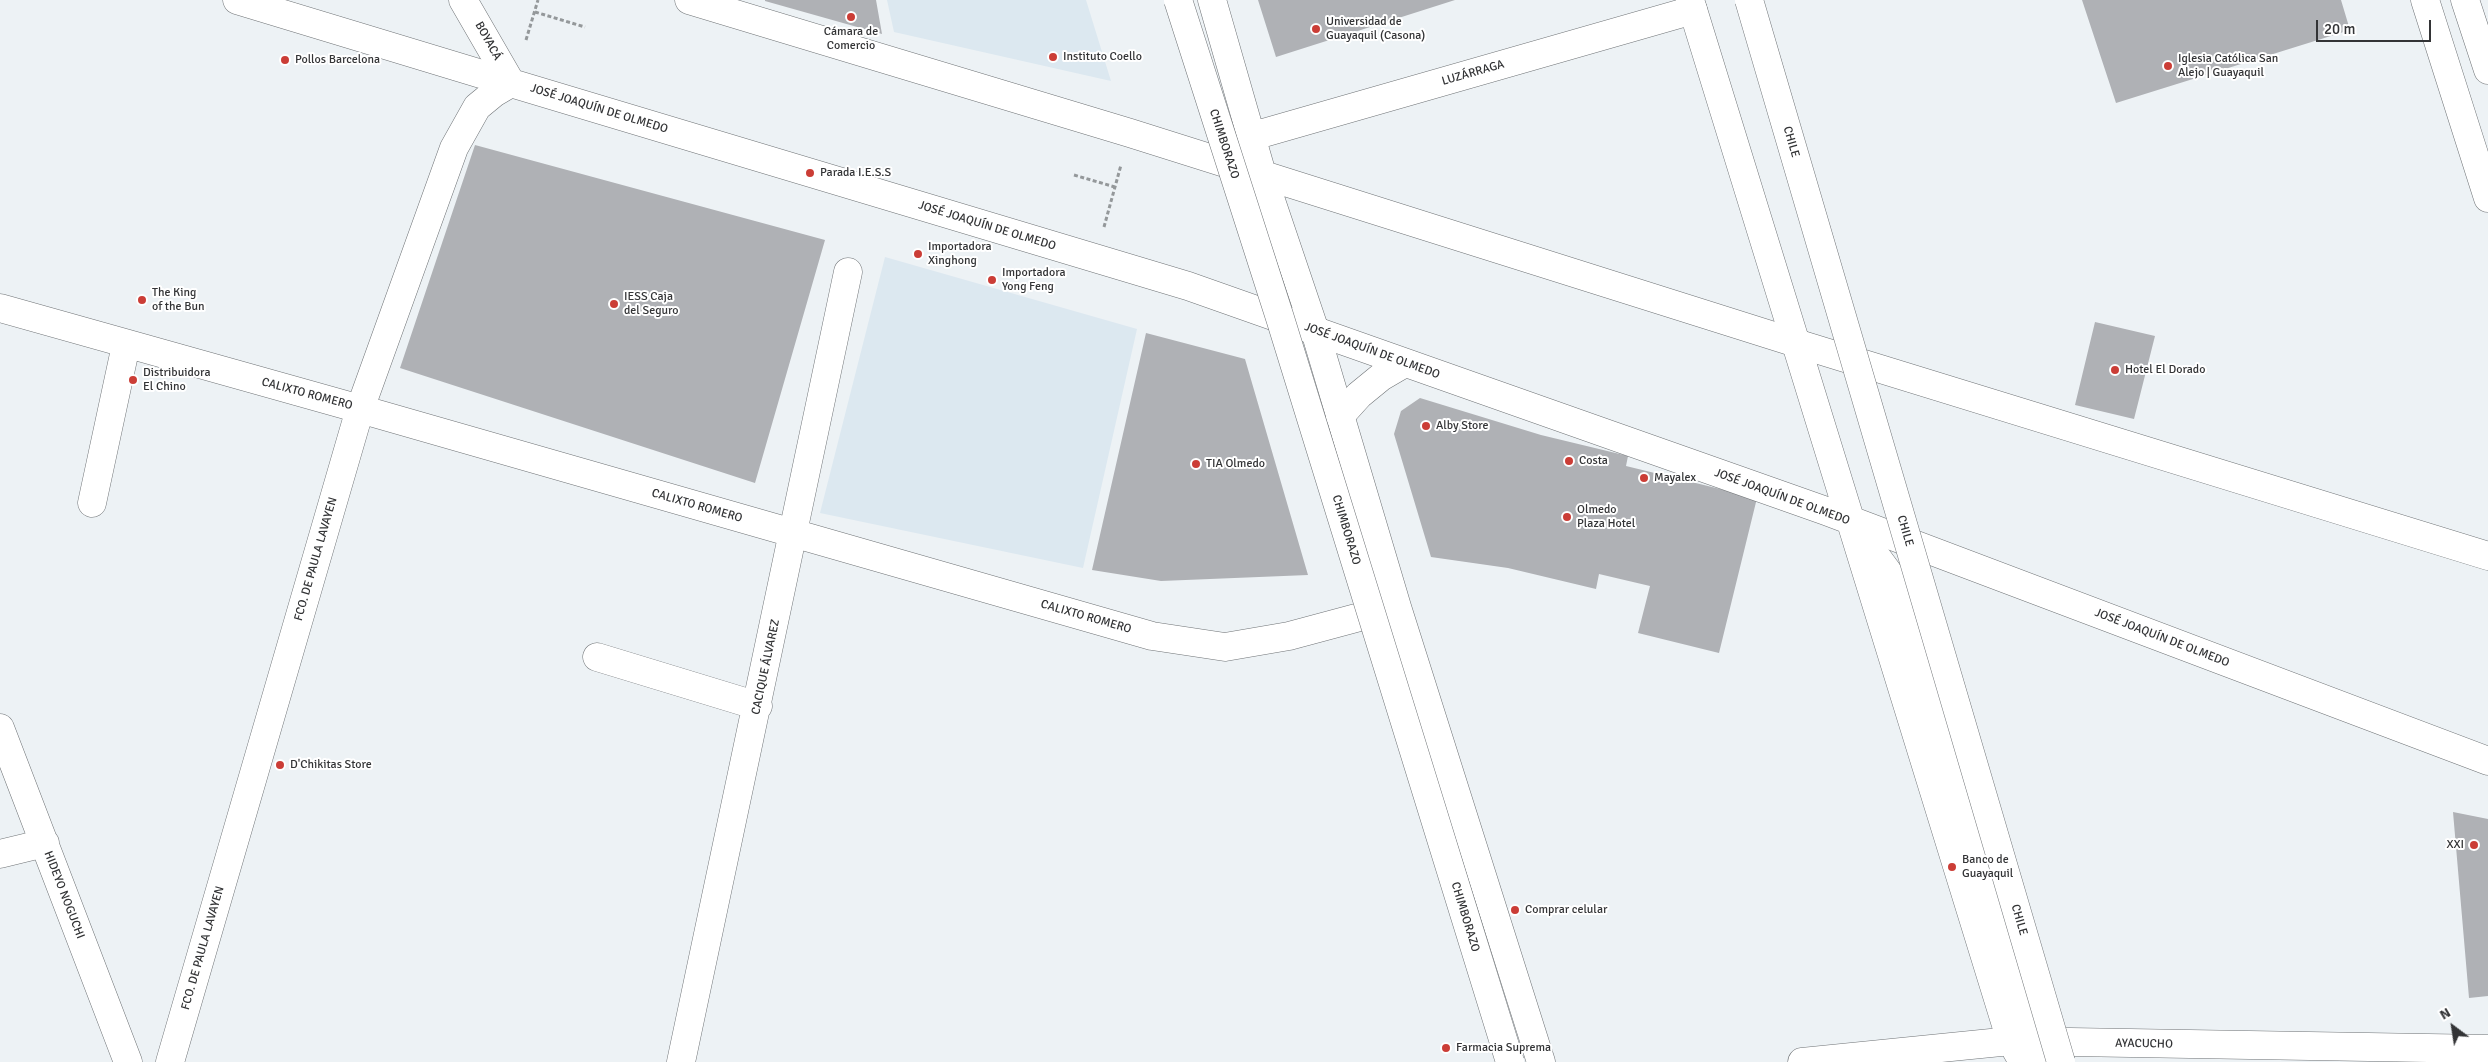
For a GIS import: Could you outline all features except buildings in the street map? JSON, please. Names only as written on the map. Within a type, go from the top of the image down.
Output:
[{"type":"street","name":"JOSÉ JOAQUÍN DE OLMEDO","points":[[237,0],[1188,286],[1850,521],[2488,761]]},
{"type":"street","name":"BOYACÁ","points":[[463,0],[511,83]]},
{"type":"street","points":[[689,0],[1130,133],[1796,343],[2488,556]]},
{"type":"street","name":"CHIMBORAZO","points":[[1178,0],[1283,327],[1510,1062]]},
{"type":"street","points":[[1212,0],[1253,136],[1262,174],[1315,331],[1397,607],[1541,1062]]},
{"type":"street","name":"CHILE","points":[[1749,0],[2061,1062]]},
{"type":"street","points":[[2425,0],[2488,198]]},
{"type":"street","points":[[2464,0],[2488,70]]},
{"type":"street","points":[[1692,5],[1850,521],[2024,1054]]},
{"type":"street","name":"LUZÁRRAGA","points":[[1253,136],[1692,5]]},
{"type":"street","name":"FCO. DE PAULA LAVAYEN","points":[[170,1062],[360,409],[454,148],[477,107],[494,93],[511,83]]},
{"type":"street","name":"CACIQUE ÁLVAREZ","points":[[681,1062],[758,706],[848,272]]},
{"type":"street","name":"CALIXTO ROMERO","points":[[0,308],[1152,636],[1225,647],[1289,636],[1397,607]]},
{"type":"street","points":[[92,503],[126,345]]},
{"type":"street","points":[[1340,416],[1359,395],[1381,377],[1405,363]]},
{"type":"street","points":[[597,657],[758,706]]},
{"type":"street","name":"HIDEYO NOGUCHI","points":[[0,728],[128,1062]]},
{"type":"street","points":[[0,854],[45,843]]},
{"type":"street","name":"AYACUCHO","points":[[1802,1062],[2024,1054],[2441,1055],[2488,1048]]},
{"type":"path","points":[[535,12],[585,27]]},
{"type":"path","points":[[1095,259],[1130,133]]},
{"type":"path","points":[[1074,175],[1115,187]]},
{"type":"shaded area","name":"Instituto Coello","points":[[887,0],[1086,0],[1111,81],[894,32]]},
{"type":"shaded area","points":[[885,257],[1137,329],[1083,568],[820,513]]},
{"type":"place","name":"Cámara de Comercio","points":[[851,17]]},
{"type":"place","name":"Universidad de Guayaquil (Casona)","points":[[1316,29]]},
{"type":"place","name":"Instituto Coello","points":[[1053,57]]},
{"type":"place","name":"Pollos Barcelona","points":[[285,60]]},
{"type":"place","name":"Iglesia Católica San Alejo | Guayaquil","points":[[2168,66]]},
{"type":"place","name":"Parada I.E.S.S","points":[[810,173]]},
{"type":"place","name":"Importadora Xinghong","points":[[918,254]]},
{"type":"place","name":"Importadora Yong Feng","points":[[992,280]]},
{"type":"place","name":"The King of the Bun","points":[[142,300]]},
{"type":"place","name":"IESS Caja del Seguro","points":[[614,304]]},
{"type":"place","name":"Hotel El Dorado","points":[[2115,370]]},
{"type":"place","name":"Distribuidora El Chino","points":[[133,380]]},
{"type":"place","name":"Alby Store","points":[[1426,426]]},
{"type":"place","name":"Costa","points":[[1569,461]]},
{"type":"place","name":"TIA Olmedo","points":[[1196,464]]},
{"type":"place","name":"Mayalex","points":[[1644,478]]},
{"type":"place","name":"Olmedo Plaza Hotel","points":[[1567,517]]},
{"type":"place","name":"D'Chikitas Store","points":[[280,765]]},
{"type":"place","name":"XXI","points":[[2474,845]]},
{"type":"place","name":"Banco de Guayaquil","points":[[1952,867]]},
{"type":"place","name":"Comprar celular","points":[[1515,910]]},
{"type":"place","name":"Farmacia Suprema","points":[[1446,1048]]}]
